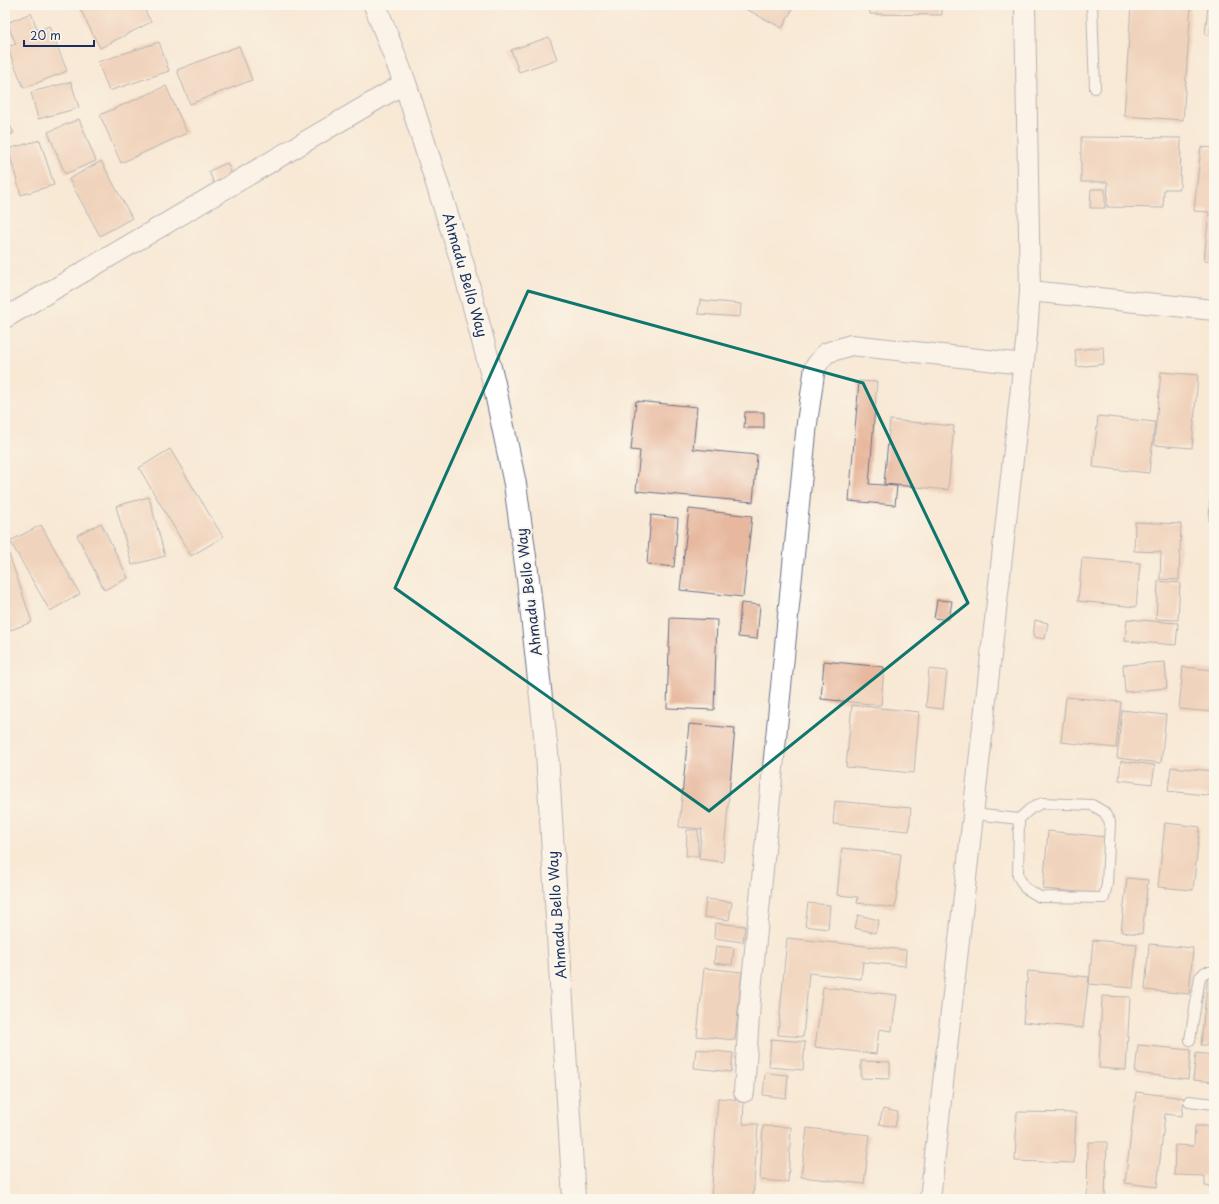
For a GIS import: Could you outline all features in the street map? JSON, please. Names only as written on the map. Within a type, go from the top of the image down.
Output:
[{"type":"main road","name":"Ahmadu Bello Way","points":[[375,5],[405,83],[463,264],[493,379],[515,484],[528,579],[547,753],[574,1199]]},
{"type":"street","points":[[930,1199],[1024,364],[1030,291],[1025,5]]},
{"type":"street","points":[[5,318],[405,83]]},
{"type":"street","points":[[1030,291],[1214,310]]},
{"type":"street","points":[[744,1092],[752,985],[807,423],[815,367],[826,353],[851,345],[1024,364]]},
{"type":"lane","points":[[1092,5],[1095,88]]},
{"type":"lane","points":[[974,814],[1019,819],[1030,809],[1042,803],[1092,806],[1104,812],[1110,822],[1107,884],[1104,898],[1040,897],[1025,888],[1018,876],[1019,819]]},
{"type":"lane","points":[[1190,1040],[1200,977],[1205,972],[1214,972]]},
{"type":"lane","points":[[1189,1101],[1214,1104]]},
{"type":"highlighted area","points":[[528,291],[863,383],[968,603],[709,811],[395,588]]},
{"type":"building","points":[[78,5],[142,5],[151,22],[100,48]]},
{"type":"building","points":[[738,5],[795,5],[782,28]]},
{"type":"building","points":[[870,5],[942,5],[942,15],[870,14]]},
{"type":"building","points":[[1131,5],[1191,5],[1183,120],[1124,116]]},
{"type":"building","points":[[1208,5],[1214,5],[1214,35],[1205,35]]},
{"type":"building","points":[[31,13],[38,31],[49,26],[67,71],[24,88],[7,47],[16,44],[7,23]]},
{"type":"building","points":[[549,37],[557,59],[519,72],[511,50]]},
{"type":"building","points":[[159,42],[169,71],[109,91],[98,62]]},
{"type":"building","points":[[239,46],[252,80],[190,104],[177,70]]},
{"type":"building","points":[[71,82],[79,108],[38,119],[31,92]]},
{"type":"building","points":[[166,86],[187,133],[121,163],[100,115]]},
{"type":"building","points":[[5,117],[14,133],[5,137]]},
{"type":"building","points":[[79,119],[96,161],[65,174],[48,132]]},
{"type":"building","points":[[1081,137],[1181,138],[1180,189],[1164,189],[1163,208],[1107,207],[1108,182],[1081,182]]},
{"type":"building","points":[[40,140],[54,185],[21,195],[8,149]]},
{"type":"building","points":[[1201,147],[1214,148],[1214,262],[1204,261],[1209,212],[1194,211]]},
{"type":"building","points":[[101,161],[132,218],[100,236],[69,179]]},
{"type":"building","points":[[227,163],[233,177],[215,186],[209,171]]},
{"type":"building","points":[[1091,189],[1105,189],[1105,208],[1090,208]]},
{"type":"building","points":[[700,300],[741,304],[740,317],[698,314]]},
{"type":"building","points":[[1103,347],[1104,364],[1077,367],[1075,350]]},
{"type":"building","points":[[1161,372],[1198,375],[1192,448],[1154,445]]},
{"type":"building","points":[[859,381],[877,382],[869,484],[897,486],[895,505],[849,501]]},
{"type":"building","points":[[636,401],[697,407],[693,449],[757,455],[753,502],[636,491],[640,451],[631,450]]},
{"type":"building","points":[[745,412],[764,412],[764,428],[744,428]]},
{"type":"building","points":[[1098,416],[1155,422],[1149,473],[1093,467]]},
{"type":"building","points":[[890,420],[954,426],[948,490],[884,484]]},
{"type":"building","points":[[170,449],[223,537],[191,556],[139,468]]},
{"type":"building","points":[[149,497],[165,556],[132,565],[116,506]]},
{"type":"building","points":[[1210,499],[1214,499],[1214,521],[1209,521]]},
{"type":"building","points":[[689,509],[752,516],[743,597],[680,590]]},
{"type":"building","points":[[651,515],[678,518],[674,567],[647,564]]},
{"type":"building","points":[[1135,522],[1181,524],[1179,580],[1160,579],[1161,552],[1134,551]]},
{"type":"building","points":[[101,523],[128,578],[104,590],[77,535]]},
{"type":"building","points":[[41,525],[80,594],[50,611],[10,541]]},
{"type":"building","points":[[5,548],[7,548],[32,622],[5,632]]},
{"type":"building","points":[[1082,558],[1140,563],[1136,607],[1078,601]]},
{"type":"building","points":[[1158,581],[1180,583],[1178,620],[1156,619]]},
{"type":"building","points":[[937,600],[952,601],[949,620],[934,618]]},
{"type":"building","points":[[741,603],[760,605],[757,639],[738,637]]},
{"type":"building","points":[[670,618],[717,620],[714,710],[667,708]]},
{"type":"building","points":[[1127,619],[1178,623],[1176,645],[1125,641]]},
{"type":"building","points":[[1035,620],[1048,623],[1045,639],[1033,637]]},
{"type":"building","points":[[824,661],[884,667],[881,705],[821,699]]},
{"type":"building","points":[[1165,662],[1167,688],[1125,692],[1123,665]]},
{"type":"building","points":[[1183,667],[1214,670],[1214,712],[1179,709]]},
{"type":"building","points":[[929,669],[947,671],[943,709],[926,707]]},
{"type":"building","points":[[1066,697],[1121,702],[1116,748],[1061,742]]},
{"type":"building","points":[[852,705],[919,712],[914,773],[846,767]]},
{"type":"building","points":[[1122,710],[1166,715],[1161,763],[1117,758]]},
{"type":"building","points":[[689,724],[735,728],[723,862],[699,859],[702,829],[679,827]]},
{"type":"building","points":[[1121,761],[1155,765],[1152,784],[1119,780]]},
{"type":"building","points":[[1171,767],[1214,771],[1214,796],[1168,791]]},
{"type":"building","points":[[835,801],[911,808],[909,831],[833,824]]},
{"type":"building","points":[[1165,823],[1200,827],[1193,890],[1158,887]]},
{"type":"building","points":[[687,830],[698,830],[698,856],[686,856]]},
{"type":"building","points":[[1048,831],[1106,837],[1101,894],[1043,889]]},
{"type":"building","points":[[842,848],[901,854],[895,908],[857,903],[858,897],[837,895]]},
{"type":"building","points":[[1127,878],[1148,880],[1142,934],[1121,932]]},
{"type":"building","points":[[706,899],[732,902],[729,920],[704,917]]},
{"type":"building","points":[[808,903],[830,905],[828,929],[805,926]]},
{"type":"building","points":[[858,915],[879,920],[875,933],[855,928]]},
{"type":"building","points":[[715,923],[745,926],[743,942],[714,938]]},
{"type":"building","points":[[787,938],[906,950],[905,966],[863,962],[861,979],[809,973],[803,1037],[778,1035]]},
{"type":"building","points":[[1093,940],[1137,944],[1133,988],[1089,984]]},
{"type":"building","points":[[1149,944],[1193,948],[1189,994],[1145,990]]},
{"type":"building","points":[[716,946],[734,948],[732,965],[714,963]]},
{"type":"building","points":[[704,968],[742,972],[735,1040],[697,1036]]},
{"type":"building","points":[[1028,971],[1089,977],[1083,1028],[1023,1022]]},
{"type":"building","points":[[1208,973],[1214,974],[1214,1046],[1201,1045]]},
{"type":"building","points":[[823,987],[897,995],[892,1031],[879,1029],[876,1054],[815,1047]]},
{"type":"building","points":[[1102,996],[1130,997],[1126,1070],[1099,1068]]},
{"type":"building","points":[[771,1039],[805,1042],[803,1070],[769,1067]]},
{"type":"building","points":[[1138,1045],[1191,1050],[1188,1079],[1135,1073]]},
{"type":"building","points":[[696,1049],[733,1053],[731,1072],[694,1068]]},
{"type":"building","points":[[1196,1053],[1214,1055],[1214,1082],[1193,1080]]},
{"type":"building","points":[[861,1061],[890,1062],[890,1079],[861,1078]]},
{"type":"building","points":[[765,1073],[788,1075],[786,1098],[763,1095]]},
{"type":"building","points":[[1136,1092],[1184,1098],[1182,1116],[1165,1114],[1157,1187],[1125,1183]]},
{"type":"building","points":[[718,1098],[744,1100],[743,1124],[758,1124],[753,1199],[711,1199]]},
{"type":"building","points":[[883,1109],[898,1112],[895,1127],[879,1124]]},
{"type":"building","points":[[1017,1112],[1076,1113],[1074,1163],[1015,1161]]},
{"type":"building","points":[[763,1126],[791,1127],[788,1182],[760,1180]]},
{"type":"building","points":[[1195,1126],[1214,1126],[1214,1187],[1205,1186],[1205,1176],[1174,1175],[1175,1145],[1194,1146]]},
{"type":"building","points":[[807,1128],[870,1135],[864,1184],[801,1177]]},
{"type":"building","points":[[1088,1142],[1107,1142],[1105,1199],[1087,1199]]}]
